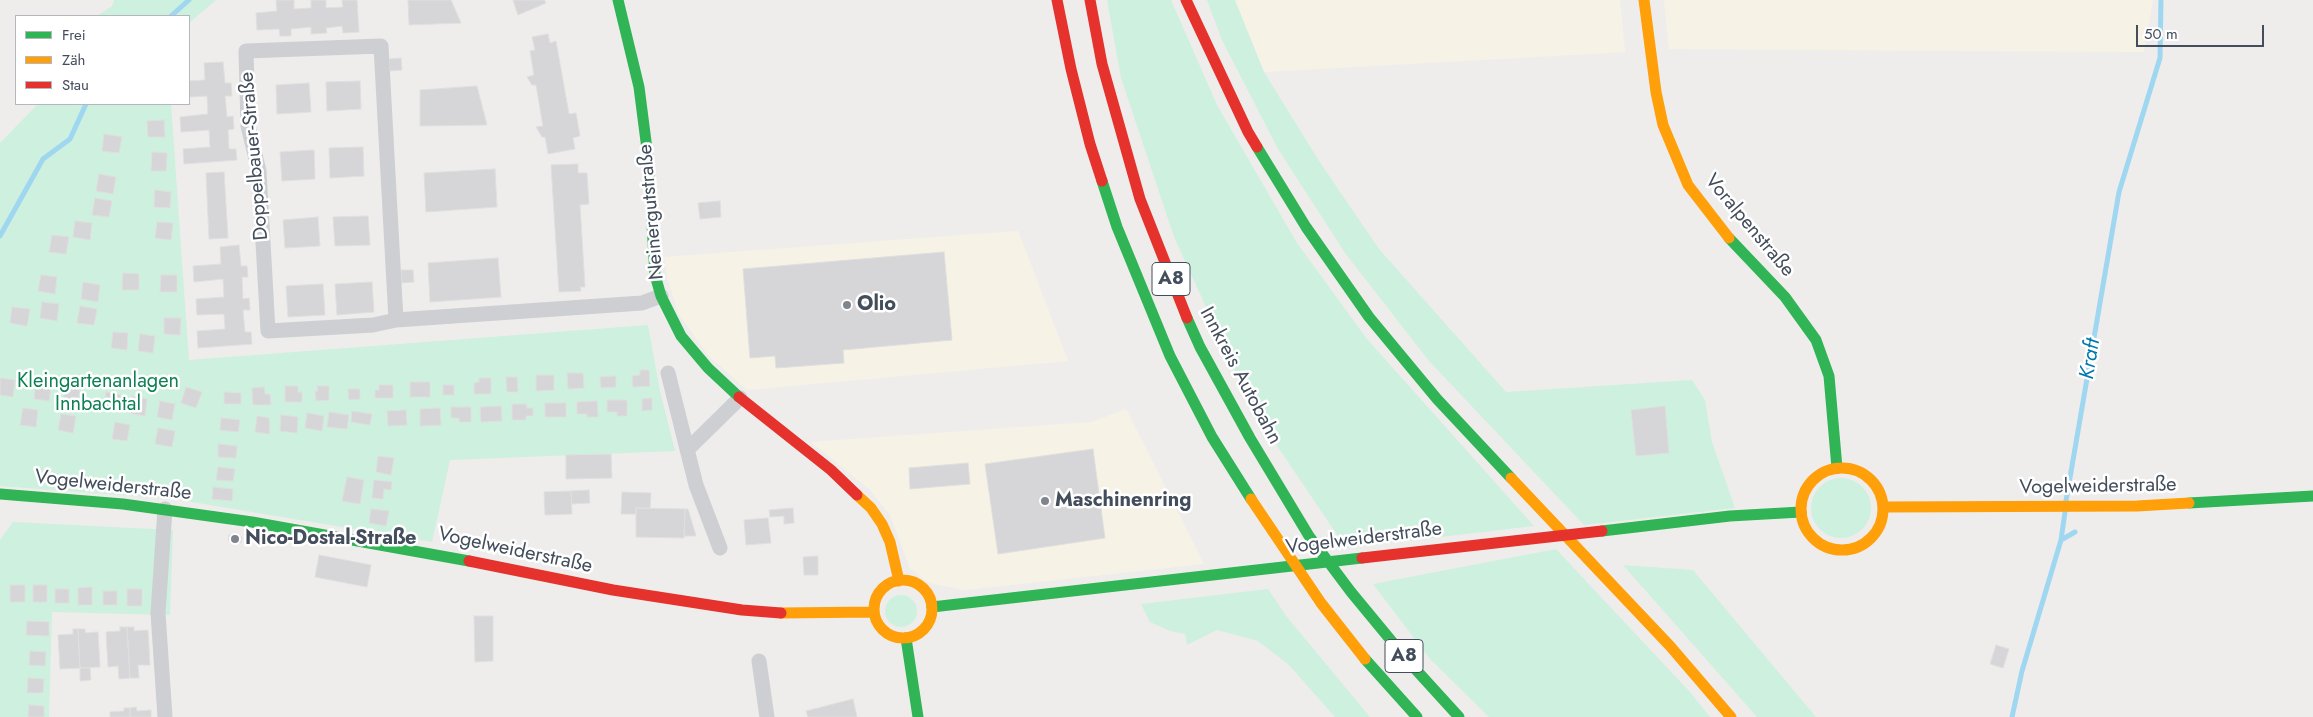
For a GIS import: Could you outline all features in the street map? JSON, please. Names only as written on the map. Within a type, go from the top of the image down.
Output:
[{"type":"main road","name":"Neinergutstraße","points":[[618,0],[639,87],[648,157],[655,275],[661,296],[681,336],[708,368],[740,398],[831,470],[871,508],[882,524],[890,542],[899,581]]},
{"type":"main road","name":"A8","points":[[1057,0],[1071,69],[1090,144],[1117,227],[1170,356],[1212,437],[1276,540],[1321,604],[1363,657],[1417,717]]},
{"type":"main road","name":"Innkreis Autobahn","points":[[1090,0],[1102,64],[1140,199],[1168,272],[1200,346],[1250,438],[1309,536],[1351,592],[1408,661],[1459,717]]},
{"type":"main road","points":[[1186,0],[1248,132],[1317,243],[1368,317],[1437,399],[1670,646],[1731,717]]},
{"type":"main road","name":"Voralpenstraße","points":[[1644,0],[1656,92],[1663,125],[1674,154],[1688,185],[1705,208],[1730,239],[1785,297],[1806,323],[1816,340],[1829,376],[1837,468]]},
{"type":"main road","points":[[1837,468],[1851,469],[1863,474],[1874,482],[1881,494],[1884,507],[1882,519],[1873,536],[1858,547],[1846,550],[1833,549],[1821,544],[1808,530],[1801,512],[1802,500],[1807,488],[1815,478],[1837,468]]},
{"type":"main road","name":"Vogelweiderstraße","points":[[0,494],[77,499],[165,509],[353,538],[680,602],[773,613],[848,614],[874,612]]},
{"type":"main road","name":"Vogelweiderstraße","points":[[1884,507],[2077,507],[2210,503],[2313,496]]},
{"type":"main road","name":"Vogelweiderstraße","points":[[932,606],[1721,517],[1801,512]]},
{"type":"main road","points":[[907,580],[921,586],[930,599],[932,606],[928,624],[922,631],[906,638],[897,638],[881,629],[874,612],[878,595],[883,588],[899,581],[907,580]]},
{"type":"main road","points":[[906,638],[918,717]]},
{"type":"street","name":"Doppelbauer-Straße","points":[[396,320],[381,46],[246,51],[248,126],[259,171],[268,331],[373,325],[396,320],[642,303],[661,296]]},
{"type":"street","points":[[668,373],[696,485],[720,548]]},
{"type":"street","points":[[687,450],[740,398]]},
{"type":"street","points":[[165,509],[158,614],[165,717]]},
{"type":"street","points":[[759,661],[768,717]]},
{"type":"shaded area","points":[[1235,0],[1620,0],[1625,52],[1264,72]]},
{"type":"shaded area","points":[[1664,0],[2153,0],[2144,52],[1669,49]]},
{"type":"shaded area","points":[[1018,231],[1068,361],[747,390],[708,355],[678,313],[667,276],[664,257]]},
{"type":"shaded area","points":[[1126,409],[1204,564],[965,590],[929,583],[910,568],[890,515],[869,489],[811,442],[1092,422]]},
{"type":"green space","points":[[114,0],[216,0],[190,22],[190,15],[98,15],[112,6]]},
{"type":"green space","points":[[1107,0],[1171,0],[1217,105],[1297,243],[1367,339],[1534,526],[1346,548],[1253,410],[1174,237],[1121,78]]},
{"type":"green space","points":[[1207,0],[1235,0],[1264,72],[1319,161],[1379,249],[1506,392],[1692,380],[1705,400],[1712,442],[1735,508],[1584,525],[1429,361],[1345,253],[1278,149],[1222,40]]},
{"type":"green space","name":"Kleingartenanlagen Innbachtal","points":[[37,105],[171,105],[189,360],[648,325],[660,391],[675,451],[450,460],[432,542],[174,499],[0,486],[0,143]]},
{"type":"green space","points":[[1835,478],[1847,478],[1858,483],[1866,491],[1871,502],[1869,520],[1858,533],[1847,538],[1835,538],[1824,533],[1816,525],[1811,514],[1811,502],[1816,491],[1824,483]]},
{"type":"green space","points":[[13,522],[173,530],[170,615],[52,612],[49,717],[0,717],[0,540]]},
{"type":"green space","points":[[1556,549],[1690,692],[1710,717],[1489,717],[1430,659],[1373,584]]},
{"type":"green space","points":[[1623,565],[1693,570],[1816,717],[1757,717]]},
{"type":"green space","points":[[1268,589],[1287,617],[1370,717],[1335,717],[1289,665],[1258,641],[1217,630],[1187,645],[1185,634],[1170,631],[1150,622],[1141,604]]},
{"type":"green space","points":[[901,595],[907,596],[912,600],[916,605],[916,617],[912,622],[907,626],[901,627],[895,626],[890,622],[886,617],[885,611],[886,605],[890,600],[895,596]]},
{"type":"building","points":[[276,0],[294,0],[294,9],[311,8],[311,0],[326,0],[326,8],[343,7],[342,0],[357,0],[359,32],[343,33],[342,26],[326,28],[327,33],[311,34],[311,27],[291,29],[291,36],[280,36],[279,29],[257,30],[256,13],[277,11]]},
{"type":"building","points":[[408,0],[451,0],[461,23],[409,25]]},
{"type":"building","points":[[513,0],[544,0],[546,3],[518,15]]},
{"type":"building","points":[[548,34],[550,43],[556,41],[569,114],[576,113],[580,136],[573,138],[575,149],[548,154],[545,137],[542,137],[536,127],[543,126],[536,85],[532,85],[527,77],[534,75],[530,51],[535,50],[532,37]]},
{"type":"building","points":[[401,58],[402,70],[390,71],[389,59]]},
{"type":"building","points":[[223,62],[225,83],[231,83],[232,96],[225,96],[227,117],[233,116],[234,129],[228,130],[229,149],[236,149],[237,160],[184,164],[183,149],[210,147],[209,130],[181,132],[180,117],[208,114],[207,96],[190,97],[190,81],[205,80],[204,63]]},
{"type":"building","points":[[360,81],[361,109],[327,111],[326,82]]},
{"type":"building","points":[[309,83],[311,112],[277,114],[276,85]]},
{"type":"building","points":[[477,86],[487,125],[420,126],[420,90]]},
{"type":"building","points":[[164,120],[165,137],[148,137],[147,121]]},
{"type":"building","points":[[104,134],[122,137],[119,153],[102,151]]},
{"type":"building","points":[[363,147],[364,176],[330,178],[329,148]]},
{"type":"building","points":[[314,150],[315,179],[282,181],[280,152]]},
{"type":"building","points":[[152,152],[167,153],[166,171],[151,171]]},
{"type":"building","points":[[578,164],[578,173],[587,173],[589,204],[580,205],[585,287],[580,287],[581,291],[559,292],[551,165]]},
{"type":"building","points":[[495,169],[497,207],[426,212],[424,173]]},
{"type":"building","points":[[224,172],[228,238],[209,239],[206,173]]},
{"type":"building","points":[[99,174],[116,177],[113,194],[96,191]]},
{"type":"building","points":[[155,190],[171,192],[170,208],[154,207]]},
{"type":"building","points":[[95,198],[112,201],[109,217],[92,215]]},
{"type":"building","points":[[720,201],[721,217],[700,219],[698,203]]},
{"type":"building","points":[[368,216],[370,245],[335,246],[333,217]]},
{"type":"building","points":[[318,217],[320,246],[285,248],[283,220]]},
{"type":"building","points":[[75,221],[92,223],[90,240],[73,237]]},
{"type":"building","points":[[157,222],[173,223],[171,240],[155,238]]},
{"type":"building","points":[[52,235],[69,237],[66,254],[49,252]]},
{"type":"building","points":[[239,245],[241,266],[247,266],[248,277],[242,277],[243,299],[249,298],[250,310],[243,310],[245,332],[251,332],[252,344],[198,348],[197,331],[225,329],[224,314],[197,315],[196,299],[224,297],[223,279],[194,282],[193,266],[221,264],[220,247]]},
{"type":"building","name":"Olio","points":[[944,252],[952,340],[843,350],[844,363],[776,368],[775,356],[750,358],[743,269]]},
{"type":"building","points":[[498,258],[501,297],[430,302],[428,263]]},
{"type":"building","points":[[401,270],[413,270],[414,282],[402,283]]},
{"type":"building","points":[[123,273],[139,274],[139,290],[122,290]]},
{"type":"building","points":[[41,275],[57,277],[55,294],[38,291]]},
{"type":"building","points":[[161,275],[177,275],[177,292],[160,292]]},
{"type":"building","points":[[83,282],[100,285],[98,302],[81,299]]},
{"type":"building","points":[[372,282],[374,312],[337,315],[335,284]]},
{"type":"building","points":[[323,284],[325,315],[288,317],[286,286]]},
{"type":"building","points":[[42,302],[59,304],[57,321],[40,318]]},
{"type":"building","points":[[80,306],[97,309],[94,325],[77,323]]},
{"type":"building","points":[[12,307],[30,309],[27,326],[10,323]]},
{"type":"building","points":[[164,318],[181,318],[180,335],[164,334]]},
{"type":"building","points":[[113,332],[128,333],[127,350],[111,348]]},
{"type":"building","points":[[140,334],[155,336],[153,353],[138,351]]},
{"type":"building","points":[[640,370],[649,370],[650,386],[633,387],[632,376],[640,375]]},
{"type":"building","points":[[567,373],[583,373],[584,388],[568,389]]},
{"type":"building","points":[[536,375],[554,375],[554,390],[536,391]]},
{"type":"building","points":[[616,376],[616,387],[601,388],[600,377]]},
{"type":"building","points":[[506,377],[517,377],[518,392],[507,392]]},
{"type":"building","points":[[0,378],[15,380],[13,397],[0,395]]},
{"type":"building","points":[[479,378],[491,378],[491,394],[474,394],[474,383],[479,382]]},
{"type":"building","points":[[36,382],[51,385],[49,401],[34,399]]},
{"type":"building","points":[[410,382],[430,382],[430,397],[410,397]]},
{"type":"building","points":[[379,385],[393,385],[393,398],[375,398],[375,390],[379,390]]},
{"type":"building","points":[[443,385],[454,385],[454,395],[443,395]]},
{"type":"building","points":[[64,386],[80,388],[78,404],[63,403]]},
{"type":"building","points":[[285,386],[298,386],[298,392],[302,392],[302,402],[285,402]]},
{"type":"building","points":[[317,386],[329,386],[329,400],[316,401],[315,391],[318,391]]},
{"type":"building","points":[[186,387],[202,392],[196,408],[181,403]]},
{"type":"building","points":[[264,387],[265,394],[270,394],[271,405],[253,405],[252,388]]},
{"type":"building","points":[[348,389],[360,389],[360,399],[349,400]]},
{"type":"building","points":[[106,392],[121,395],[119,411],[103,408]]},
{"type":"building","points":[[224,392],[241,393],[241,404],[224,404]]},
{"type":"building","points":[[132,396],[147,399],[145,416],[129,413]]},
{"type":"building","points":[[652,398],[652,410],[642,411],[642,399]]},
{"type":"building","points":[[607,400],[627,400],[627,416],[617,416],[617,412],[607,412]]},
{"type":"building","points":[[160,401],[175,404],[172,420],[157,417]]},
{"type":"building","points":[[597,401],[598,417],[587,417],[587,414],[577,414],[577,402]]},
{"type":"building","points":[[545,403],[566,403],[566,417],[545,417]]},
{"type":"building","points":[[512,404],[526,404],[527,408],[533,408],[533,416],[526,416],[526,420],[512,420]]},
{"type":"building","points":[[501,406],[502,421],[481,422],[480,407]]},
{"type":"building","points":[[1665,406],[1669,453],[1636,456],[1631,410]]},
{"type":"building","points":[[451,407],[471,407],[471,422],[459,422],[459,418],[451,418]]},
{"type":"building","points":[[23,408],[38,410],[36,427],[20,425]]},
{"type":"building","points":[[440,408],[441,425],[420,426],[420,409]]},
{"type":"building","points":[[406,410],[407,425],[388,426],[387,411]]},
{"type":"building","points":[[352,411],[372,414],[370,425],[351,422]]},
{"type":"building","points":[[329,412],[349,415],[347,429],[327,427]]},
{"type":"building","points":[[307,413],[324,416],[322,431],[305,428]]},
{"type":"building","points":[[61,414],[76,416],[73,433],[58,430]]},
{"type":"building","points":[[281,415],[298,417],[297,433],[280,431]]},
{"type":"building","points":[[257,416],[269,418],[270,434],[255,432]]},
{"type":"building","points":[[221,418],[240,420],[238,432],[220,430]]},
{"type":"building","points":[[115,422],[130,425],[127,441],[112,439]]},
{"type":"building","points":[[158,428],[175,431],[172,447],[155,444]]},
{"type":"building","points":[[218,444],[237,446],[236,458],[218,457]]},
{"type":"building","name":"Maschinenring","points":[[1093,449],[1105,538],[998,554],[985,464]]},
{"type":"building","points":[[611,454],[612,478],[566,479],[566,455]]},
{"type":"building","points":[[378,456],[394,458],[391,475],[376,472]]},
{"type":"building","points":[[968,463],[970,484],[910,489],[909,468]]},
{"type":"building","points":[[218,467],[235,469],[233,481],[216,480]]},
{"type":"building","points":[[347,477],[364,480],[360,504],[342,501]]},
{"type":"building","points":[[374,480],[392,482],[391,490],[384,489],[383,499],[372,498]]},
{"type":"building","points":[[213,487],[233,489],[232,501],[212,499]]},
{"type":"building","points":[[589,490],[590,503],[572,504],[571,491]]},
{"type":"building","points":[[571,491],[572,514],[545,515],[544,492]]},
{"type":"building","points":[[622,492],[651,493],[650,508],[636,508],[636,514],[621,514]]},
{"type":"building","points":[[636,508],[685,509],[684,538],[636,537]]},
{"type":"building","points":[[793,508],[794,523],[784,524],[784,516],[770,517],[769,510]]},
{"type":"building","points":[[371,509],[389,511],[386,526],[369,523]]},
{"type":"building","points":[[685,509],[688,509],[696,536],[684,536]]},
{"type":"building","points":[[768,518],[771,543],[746,545],[744,520]]},
{"type":"building","name":"Nico-Dostal-Straße","points":[[229,535],[242,537],[241,543],[228,540]]},
{"type":"building","points":[[319,555],[371,565],[367,587],[315,577]]},
{"type":"building","points":[[818,556],[818,575],[804,575],[803,557]]},
{"type":"building","points":[[10,585],[25,585],[25,602],[10,602]]},
{"type":"building","points":[[33,585],[47,585],[47,602],[33,602]]},
{"type":"building","points":[[92,587],[92,605],[78,605],[78,588]]},
{"type":"building","points":[[55,589],[69,589],[69,603],[55,603]]},
{"type":"building","points":[[127,589],[142,589],[142,606],[127,606]]},
{"type":"building","points":[[103,591],[117,591],[117,605],[103,605]]},
{"type":"building","points":[[474,616],[493,616],[493,661],[475,662]]},
{"type":"building","points":[[27,621],[49,622],[49,636],[26,635]]},
{"type":"building","points":[[120,627],[127,627],[130,678],[119,679],[118,666],[108,667],[106,632],[120,631]]},
{"type":"building","points":[[127,627],[134,627],[134,631],[148,630],[150,665],[138,665],[139,678],[130,678]]},
{"type":"building","points":[[73,629],[78,629],[80,668],[60,669],[58,635],[73,634]]},
{"type":"building","points":[[78,629],[85,629],[85,633],[98,632],[100,667],[80,668]]},
{"type":"building","points":[[1996,645],[2009,649],[2003,668],[1990,664]]},
{"type":"building","points":[[30,651],[46,652],[45,666],[29,665]]},
{"type":"building","points":[[80,668],[90,668],[91,680],[80,681]]},
{"type":"building","points":[[28,678],[44,679],[43,693],[27,693]]},
{"type":"building","points":[[853,699],[857,717],[808,717],[806,711]]},
{"type":"building","points":[[29,705],[44,706],[44,717],[28,717]]},
{"type":"building","points":[[136,707],[137,711],[151,710],[151,717],[130,717],[130,708]]},
{"type":"building","points":[[124,708],[130,708],[130,717],[110,717],[110,712],[124,711]]},
{"type":"waterway","points":[[172,15],[189,0]]},
{"type":"waterway","name":"Kraft","points":[[2066,501],[2119,192],[2160,58],[2161,0]]},
{"type":"waterway","points":[[0,236],[43,159],[70,139],[86,105]]},
{"type":"waterway","name":"Kraft","points":[[2012,717],[2022,671],[2061,540],[2065,512]]},
{"type":"waterway","points":[[2061,540],[2075,532]]},
{"type":"traffic: fast","points":[[618,0],[639,87],[648,157],[655,275],[661,296],[681,336],[708,368],[739,397]]},
{"type":"traffic: fast","points":[[1257,147],[1306,227],[1369,317],[1437,399],[1511,478]]},
{"type":"traffic: fast","points":[[1102,181],[1117,227],[1170,356],[1212,437],[1251,499]]},
{"type":"traffic: fast","points":[[1729,238],[1785,297],[1816,340],[1829,376],[1837,468]]},
{"type":"traffic: fast","points":[[1187,318],[1200,347],[1250,438],[1309,536],[1351,592],[1408,661],[1459,717]]},
{"type":"traffic: fast","points":[[0,494],[123,504],[252,522],[469,561]]},
{"type":"traffic: fast","points":[[2189,503],[2313,496]]},
{"type":"traffic: fast","points":[[1602,531],[1730,516],[1801,512]]},
{"type":"traffic: fast","points":[[932,607],[1362,558]]},
{"type":"traffic: fast","points":[[906,638],[918,717]]},
{"type":"traffic: fast","points":[[1365,659],[1417,717]]},
{"type":"traffic: slow","points":[[1644,0],[1656,92],[1663,125],[1688,185],[1729,238]]},
{"type":"traffic: slow","points":[[1842,468],[1858,471],[1871,480],[1880,493],[1883,509],[1880,525],[1871,538],[1858,547],[1842,550],[1826,547],[1813,538],[1804,525],[1801,509],[1804,493],[1813,480],[1826,471],[1842,468]]},
{"type":"traffic: slow","points":[[1511,478],[1670,646],[1731,717]]},
{"type":"traffic: slow","points":[[857,495],[871,508],[882,524],[890,542],[899,581]]},
{"type":"traffic: slow","points":[[1251,499],[1321,603],[1365,659]]},
{"type":"traffic: slow","points":[[1884,507],[2137,506],[2189,503]]},
{"type":"traffic: slow","points":[[903,580],[914,582],[927,593],[932,609],[930,620],[919,633],[903,638],[892,636],[879,625],[874,609],[876,598],[887,585],[903,580]]},
{"type":"traffic: slow","points":[[781,613],[874,612]]},
{"type":"traffic: jam","points":[[1057,0],[1071,69],[1090,144],[1102,181]]},
{"type":"traffic: jam","points":[[1090,0],[1102,64],[1140,199],[1187,318]]},
{"type":"traffic: jam","points":[[1186,0],[1248,132],[1257,147]]},
{"type":"traffic: jam","points":[[739,397],[831,470],[857,495]]},
{"type":"traffic: jam","points":[[1362,558],[1602,531]]},
{"type":"traffic: jam","points":[[469,561],[613,590],[742,610],[781,613]]},
{"type":"place","name":"Olio","points":[[847,305]]},
{"type":"place","name":"Maschinenring","points":[[1045,501]]},
{"type":"place","name":"Nico-Dostal-Straße","points":[[235,539]]}]
